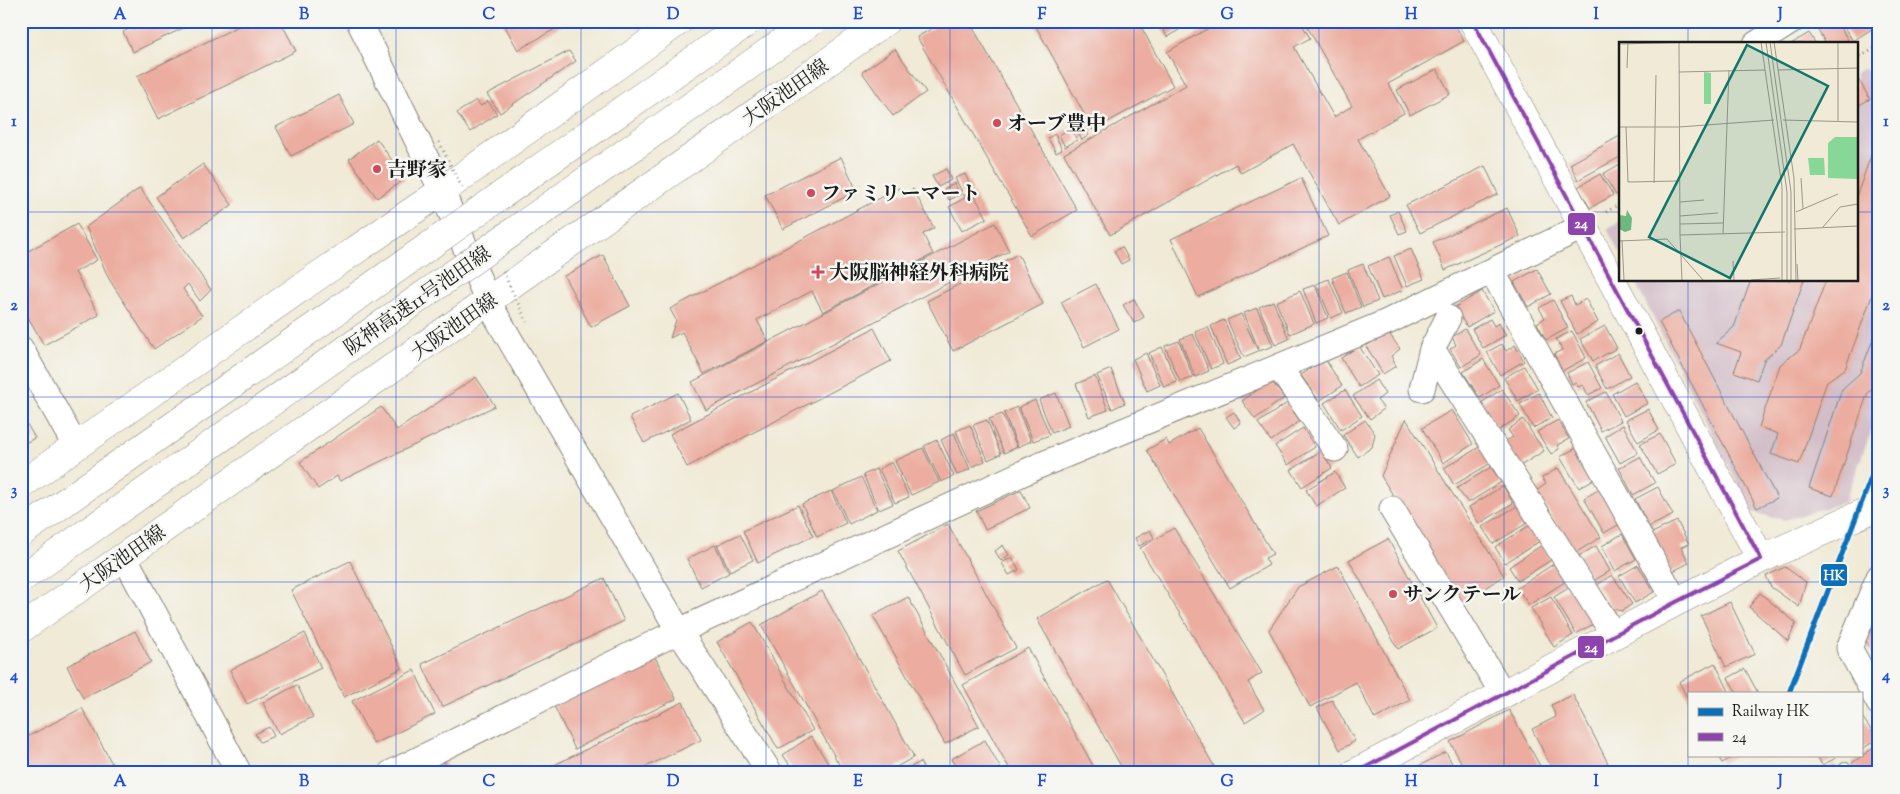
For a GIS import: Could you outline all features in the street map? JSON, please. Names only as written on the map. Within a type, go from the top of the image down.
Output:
[{"type":"main road","points":[[21,485],[442,191],[680,21]]},
{"type":"main road","name":"阪神高速11号池田線","points":[[21,533],[749,21]]},
{"type":"main road","name":"阪神高速11号池田線","points":[[21,579],[812,21]]},
{"type":"main road","name":"大阪池田線","points":[[21,629],[886,21]]},
{"type":"main road","points":[[1473,21],[1761,559]]},
{"type":"main road","points":[[1355,773],[1676,602],[1761,559],[1879,506]]},
{"type":"street","points":[[359,21],[442,191],[488,302],[679,631],[770,773]]},
{"type":"street","points":[[1759,42],[1792,21]]},
{"type":"street","points":[[391,773],[679,631],[1036,467],[1386,322],[1582,227]]},
{"type":"street","points":[[1492,271],[1676,602]]},
{"type":"street","points":[[1422,389],[1432,349],[1448,318]]},
{"type":"street","points":[[21,349],[76,447]]},
{"type":"street","points":[[1432,349],[1614,634]]},
{"type":"street","points":[[1279,367],[1335,449]]},
{"type":"street","points":[[1392,509],[1503,694]]},
{"type":"street","points":[[124,556],[239,773]]},
{"type":"street","points":[[1879,576],[1849,648],[1879,703]]},
{"type":"path","points":[[1858,58],[1879,46]]},
{"type":"shaded area","points":[[1864,68],[1879,79],[1879,410],[1845,502],[1785,520],[1752,512],[1635,281],[1858,281],[1858,72]]},
{"type":"shaded area","points":[[1619,222],[1619,251],[1607,229]]},
{"type":"building","points":[[145,21],[198,21],[133,52],[123,32]]},
{"type":"building","points":[[249,21],[293,21],[283,26],[296,51],[158,119],[137,76]]},
{"type":"building","points":[[502,21],[569,21],[518,50]]},
{"type":"building","name":"オーブ豊中","points":[[945,21],[969,21],[1077,210],[1032,236],[917,37]]},
{"type":"building","points":[[1033,21],[1138,21],[1173,86],[1093,130]]},
{"type":"building","points":[[1158,21],[1194,21],[1167,37]]},
{"type":"building","points":[[1221,21],[1300,21],[1310,38],[1294,47],[1334,117],[1352,106],[1304,21],[1453,21],[1464,41],[1388,84],[1404,113],[1358,139],[1390,196],[1339,225],[1293,144],[1241,173],[1236,164],[1110,235],[1064,154],[1186,85],[1167,52]]},
{"type":"building","points":[[1827,21],[1837,21],[1849,42],[1825,42],[1817,28]]},
{"type":"building","points":[[1840,21],[1875,21],[1878,25],[1853,41]]},
{"type":"building","points":[[1809,33],[1815,42],[1794,42]]},
{"type":"building","points":[[895,49],[926,92],[893,116],[862,72]]},
{"type":"building","points":[[569,51],[576,61],[500,113],[487,94]]},
{"type":"building","points":[[1437,69],[1450,94],[1410,115],[1397,90]]},
{"type":"building","points":[[1858,79],[1870,99],[1858,106]]},
{"type":"building","points":[[339,95],[354,124],[291,156],[276,127]]},
{"type":"building","points":[[476,100],[481,106],[488,101],[497,114],[470,132],[457,113]]},
{"type":"building","points":[[1082,121],[1089,135],[1082,140],[1074,126]]},
{"type":"building","points":[[1071,128],[1077,140],[1065,147],[1059,135]]},
{"type":"building","points":[[1055,134],[1062,150],[1056,153],[1048,138]]},
{"type":"building","points":[[1619,137],[1619,158],[1578,180],[1570,164]]},
{"type":"building","name":"吉野家","points":[[377,139],[405,179],[377,198],[349,159]]},
{"type":"building","points":[[1872,153],[1879,155],[1879,277],[1845,369],[1827,381],[1799,464],[1771,454],[1778,434],[1759,427],[1780,365],[1800,349],[1826,281],[1858,281],[1858,192]]},
{"type":"building","name":"ファミリーマート","points":[[841,157],[857,191],[783,229],[765,195]]},
{"type":"building","points":[[203,164],[232,205],[184,238],[156,197]]},
{"type":"building","points":[[1619,165],[1619,193],[1616,195],[1603,174]]},
{"type":"building","points":[[1485,166],[1498,194],[1420,233],[1406,205]]},
{"type":"building","points":[[946,169],[951,180],[938,187],[932,176]]},
{"type":"building","points":[[965,174],[973,191],[964,196],[955,178]]},
{"type":"building","points":[[1600,174],[1613,195],[1590,208],[1578,187]]},
{"type":"building","points":[[1301,178],[1328,236],[1198,297],[1171,239]]},
{"type":"building","points":[[954,183],[960,195],[949,200],[944,189]]},
{"type":"building","points":[[140,188],[211,290],[200,301],[188,284],[183,289],[202,316],[154,349],[109,279],[86,227]]},
{"type":"building","name":"大阪脳神経外科病院","points":[[899,188],[903,194],[913,189],[934,228],[923,234],[933,254],[823,312],[812,291],[757,320],[768,341],[704,374],[682,332],[670,338],[676,320],[670,309]]},
{"type":"building","points":[[973,193],[987,218],[962,231],[949,207]]},
{"type":"building","points":[[1507,208],[1520,236],[1445,270],[1433,242]]},
{"type":"building","points":[[1398,211],[1407,231],[1399,234],[1390,215]]},
{"type":"building","points":[[995,223],[1009,251],[706,410],[692,382]]},
{"type":"building","points":[[77,224],[97,260],[75,272],[99,315],[44,345],[21,305],[21,255]]},
{"type":"building","points":[[1122,247],[1129,260],[1121,264],[1114,251]]},
{"type":"building","points":[[1411,249],[1424,279],[1407,286],[1394,256]]},
{"type":"building","points":[[1018,254],[1043,304],[953,351],[927,301]]},
{"type":"building","points":[[603,255],[630,306],[591,327],[564,276]]},
{"type":"building","points":[[1389,257],[1403,290],[1382,299],[1368,266]]},
{"type":"building","points":[[1363,264],[1378,301],[1363,307],[1348,270]]},
{"type":"building","points":[[1537,269],[1551,294],[1528,307],[1514,282]]},
{"type":"building","points":[[1347,272],[1361,307],[1346,313],[1332,278]]},
{"type":"building","points":[[1329,279],[1343,313],[1331,318],[1316,284]]},
{"type":"building","points":[[1751,281],[1804,281],[1781,345],[1764,360],[1757,380],[1734,372],[1741,352],[1716,343],[1734,327]]},
{"type":"building","points":[[1096,284],[1119,329],[1084,347],[1061,302]]},
{"type":"building","points":[[1315,285],[1328,318],[1316,323],[1303,289]]},
{"type":"building","points":[[1300,291],[1314,324],[1290,334],[1276,302]]},
{"type":"building","points":[[1482,291],[1494,311],[1467,327],[1455,307]]},
{"type":"building","points":[[1571,296],[1575,305],[1586,299],[1598,322],[1577,334],[1560,301]]},
{"type":"building","points":[[1134,299],[1144,317],[1134,323],[1123,305]]},
{"type":"building","points":[[1553,300],[1568,328],[1546,340],[1537,323],[1545,318],[1539,308]]},
{"type":"building","points":[[1273,301],[1289,339],[1275,345],[1259,307]]},
{"type":"building","points":[[1257,308],[1273,346],[1259,351],[1244,313]]},
{"type":"building","points":[[1679,311],[1777,498],[1757,508],[1659,322]]},
{"type":"building","points":[[1241,314],[1258,351],[1244,357],[1227,320]]},
{"type":"building","points":[[1490,319],[1494,326],[1499,323],[1506,335],[1483,348],[1472,329]]},
{"type":"building","points":[[1224,320],[1241,359],[1227,365],[1211,326]]},
{"type":"building","points":[[1879,324],[1879,386],[1868,392],[1833,496],[1809,488],[1842,389],[1860,373]]},
{"type":"building","points":[[1605,326],[1617,348],[1593,361],[1580,339]]},
{"type":"building","points":[[1208,327],[1223,364],[1211,369],[1195,332]]},
{"type":"building","points":[[874,328],[891,361],[687,467],[670,434]]},
{"type":"building","points":[[1465,329],[1481,355],[1461,367],[1450,349],[1456,345],[1452,337]]},
{"type":"building","points":[[1572,331],[1586,358],[1562,371],[1554,354],[1562,350],[1556,339]]},
{"type":"building","points":[[1388,332],[1400,349],[1391,356],[1396,366],[1383,374],[1366,346]]},
{"type":"building","points":[[1193,334],[1209,371],[1195,377],[1180,339]]},
{"type":"building","points":[[1179,341],[1193,377],[1180,382],[1165,346]]},
{"type":"building","points":[[1502,344],[1506,351],[1515,345],[1524,361],[1500,375],[1487,352]]},
{"type":"building","points":[[1359,346],[1378,375],[1359,387],[1341,358]]},
{"type":"building","points":[[1162,347],[1177,382],[1164,387],[1149,353]]},
{"type":"building","points":[[1146,353],[1160,385],[1147,391],[1133,359]]},
{"type":"building","points":[[1618,353],[1630,376],[1607,389],[1595,366]]},
{"type":"building","points":[[1325,359],[1342,386],[1319,401],[1301,375]]},
{"type":"building","points":[[1483,359],[1499,385],[1480,398],[1463,372]]},
{"type":"building","points":[[1588,362],[1602,388],[1588,395],[1583,385],[1578,387],[1576,382],[1572,384],[1567,373]]},
{"type":"building","points":[[1524,366],[1538,389],[1518,401],[1504,378]]},
{"type":"building","points":[[1111,369],[1125,403],[1112,409],[1097,375]]},
{"type":"building","points":[[1095,376],[1108,410],[1089,417],[1076,384]]},
{"type":"building","points":[[476,377],[495,406],[340,481],[337,476],[318,489],[300,462],[381,407],[397,430]]},
{"type":"building","points":[[1271,380],[1284,398],[1255,419],[1242,401]]},
{"type":"building","points":[[1376,380],[1385,394],[1377,400],[1384,409],[1370,419],[1353,396]]},
{"type":"building","points":[[1635,381],[1648,403],[1624,416],[1612,394]]},
{"type":"building","points":[[1502,389],[1520,416],[1499,430],[1481,403]]},
{"type":"building","points":[[1345,390],[1362,416],[1341,430],[1324,403]]},
{"type":"building","points":[[1606,392],[1621,421],[1601,431],[1586,402]]},
{"type":"building","points":[[678,393],[691,419],[644,443],[630,417]]},
{"type":"building","points":[[1056,393],[1069,426],[1052,433],[1039,400]]},
{"type":"building","points":[[1539,393],[1552,418],[1533,428],[1520,404]]},
{"type":"building","points":[[1035,400],[1050,435],[1033,441],[1019,407]]},
{"type":"building","points":[[1287,403],[1300,421],[1271,441],[1258,423]]},
{"type":"building","points":[[1017,407],[1031,441],[1018,447],[1004,413]]},
{"type":"building","points":[[1648,409],[1659,430],[1638,442],[1626,420]]},
{"type":"building","points":[[1452,410],[1473,444],[1443,463],[1422,428]]},
{"type":"building","points":[[1234,412],[1241,423],[1234,428],[1226,417]]},
{"type":"building","points":[[21,414],[35,438],[21,445]]},
{"type":"building","points":[[1002,414],[1017,447],[1004,453],[989,419]]},
{"type":"building","points":[[1406,419],[1504,576],[1461,603],[1381,476]]},
{"type":"building","points":[[1523,419],[1544,451],[1520,466],[1504,442],[1513,437],[1508,430]]},
{"type":"building","points":[[987,420],[1001,454],[988,460],[973,425]]},
{"type":"building","points":[[1365,420],[1375,434],[1372,447],[1358,457],[1343,435]]},
{"type":"building","points":[[1558,420],[1569,439],[1557,445],[1559,449],[1551,454],[1537,432]]},
{"type":"building","points":[[970,425],[985,461],[972,467],[956,431]]},
{"type":"building","points":[[1623,425],[1638,453],[1620,463],[1605,436]]},
{"type":"building","points":[[1198,428],[1273,554],[1265,558],[1269,565],[1230,588],[1147,450],[1166,439],[1169,445]]},
{"type":"building","points":[[1303,428],[1315,447],[1288,465],[1275,446]]},
{"type":"building","points":[[954,433],[970,469],[957,475],[941,440]]},
{"type":"building","points":[[1660,434],[1676,464],[1657,474],[1640,444]]},
{"type":"building","points":[[937,440],[954,476],[941,482],[924,446]]},
{"type":"building","points":[[1481,446],[1491,463],[1454,485],[1444,468]]},
{"type":"building","points":[[923,448],[939,482],[911,495],[895,461]]},
{"type":"building","points":[[1576,448],[1594,479],[1579,488],[1560,457]]},
{"type":"building","points":[[1321,451],[1332,468],[1302,487],[1291,470]]},
{"type":"building","points":[[1640,457],[1655,483],[1633,495],[1619,468]]},
{"type":"building","points":[[892,462],[909,497],[895,503],[879,469]]},
{"type":"building","points":[[1491,467],[1501,482],[1468,503],[1457,488]]},
{"type":"building","points":[[1558,468],[1601,537],[1575,553],[1536,491],[1546,484],[1542,478]]},
{"type":"building","points":[[876,469],[893,504],[879,510],[863,475]]},
{"type":"building","points":[[1335,472],[1345,488],[1316,506],[1306,490]]},
{"type":"building","points":[[861,477],[877,510],[849,524],[833,491]]},
{"type":"building","points":[[1503,486],[1513,503],[1479,524],[1469,507]]},
{"type":"building","points":[[1658,487],[1673,515],[1649,527],[1635,499]]},
{"type":"building","points":[[1600,489],[1620,524],[1604,533],[1584,498]]},
{"type":"building","points":[[1021,490],[1030,508],[985,529],[976,511]]},
{"type":"building","points":[[831,491],[846,523],[817,537],[802,504]]},
{"type":"building","points":[[798,505],[813,536],[758,563],[743,531]]},
{"type":"building","points":[[1517,506],[1527,523],[1493,544],[1482,527]]},
{"type":"building","points":[[1677,521],[1689,544],[1681,547],[1689,563],[1671,572],[1652,533]]},
{"type":"building","points":[[948,524],[1016,648],[965,675],[898,551]]},
{"type":"building","points":[[1530,525],[1540,541],[1505,563],[1495,547]]},
{"type":"building","points":[[1174,528],[1262,673],[1248,682],[1264,710],[1245,722],[1140,548]]},
{"type":"building","points":[[1150,530],[1154,538],[1139,546],[1135,538]]},
{"type":"building","points":[[740,534],[753,560],[730,571],[717,545]]},
{"type":"building","points":[[1622,534],[1636,559],[1615,571],[1602,546]]},
{"type":"building","name":"サンクテール","points":[[1388,539],[1437,628],[1398,649],[1349,560]]},
{"type":"building","points":[[715,545],[729,573],[701,587],[687,559]]},
{"type":"building","points":[[1003,545],[1009,555],[1001,561],[995,551]]},
{"type":"building","points":[[1542,545],[1551,560],[1518,581],[1509,567]]},
{"type":"building","points":[[1596,546],[1610,571],[1593,581],[1579,556]]},
{"type":"building","points":[[1012,557],[1019,570],[1009,575],[1002,563]]},
{"type":"building","points":[[350,561],[402,668],[344,697],[291,590]]},
{"type":"building","points":[[1555,563],[1566,581],[1529,605],[1517,588]]},
{"type":"building","points":[[1638,565],[1654,592],[1635,603],[1619,576]]},
{"type":"building","points":[[1338,566],[1410,700],[1375,719],[1356,682],[1310,707],[1269,630],[1298,587]]},
{"type":"building","points":[[1785,567],[1806,582],[1799,607],[1771,587],[1766,576]]},
{"type":"building","points":[[1612,575],[1632,604],[1622,611],[1613,609],[1597,585]]},
{"type":"building","points":[[604,578],[624,621],[442,707],[422,664]]},
{"type":"building","points":[[1107,579],[1218,773],[1125,773],[1037,619]]},
{"type":"building","points":[[1570,587],[1593,624],[1576,634],[1554,597]]},
{"type":"building","points":[[822,591],[914,757],[886,773],[844,773],[761,625]]},
{"type":"building","points":[[1760,593],[1796,623],[1788,641],[1749,607]]},
{"type":"building","points":[[908,597],[979,726],[945,744],[873,616]]},
{"type":"building","points":[[1551,597],[1573,635],[1554,647],[1531,608]]},
{"type":"building","points":[[1730,602],[1755,654],[1726,667],[1701,616]]},
{"type":"building","points":[[752,622],[813,730],[778,749],[717,642]]},
{"type":"building","points":[[1879,627],[1879,646],[1871,651],[1866,641],[1868,632]]},
{"type":"building","points":[[135,631],[151,662],[83,698],[67,666]]},
{"type":"building","points":[[305,633],[321,668],[247,704],[230,670]]},
{"type":"building","points":[[1028,648],[1097,773],[1012,773],[963,685]]},
{"type":"building","points":[[655,657],[676,699],[575,749],[554,706]]},
{"type":"building","points":[[1715,663],[1730,692],[1688,692],[1688,699],[1679,682]]},
{"type":"building","points":[[1745,669],[1757,692],[1736,692],[1728,678]]},
{"type":"building","points":[[414,670],[435,714],[374,744],[352,701]]},
{"type":"building","points":[[297,685],[313,717],[279,734],[263,703]]},
{"type":"building","points":[[1573,695],[1613,773],[1554,773],[1532,729],[1556,717],[1551,705]]},
{"type":"building","points":[[1332,700],[1355,741],[1340,750],[1317,708]]},
{"type":"building","points":[[683,702],[701,740],[633,773],[538,773]]},
{"type":"building","points":[[82,708],[117,773],[28,773],[21,760],[21,740]]},
{"type":"building","points":[[1509,710],[1544,773],[1467,773],[1450,742]]},
{"type":"building","points":[[1862,718],[1877,739],[1862,749]]},
{"type":"building","points":[[269,727],[274,736],[260,742],[255,734]]},
{"type":"building","points":[[811,736],[834,773],[795,773],[783,755]]},
{"type":"building","points":[[985,740],[1003,773],[959,773],[951,759]]},
{"type":"building","points":[[1879,744],[1879,771],[1876,773],[1859,773],[1852,763]]},
{"type":"building","points":[[1446,752],[1457,773],[1405,773]]},
{"type":"building","points":[[1718,756],[1735,756],[1722,763]]},
{"type":"building","points":[[1818,756],[1835,756],[1836,758],[1822,765]]},
{"type":"building","points":[[443,759],[449,773],[414,773]]},
{"type":"building","points":[[920,762],[926,773],[901,773]]},
{"type":"building","points":[[1834,765],[1838,773],[1818,773]]},
{"type":"rail line","name":"HK","points":[[1789,692],[1879,457]]},
{"type":"transit line","name":"24","points":[[1355,773],[1676,602],[1761,559],[1473,21]]},
{"type":"place","name":"オーブ豊中","points":[[997,123]]},
{"type":"place","name":"吉野家","points":[[377,169]]},
{"type":"place","name":"ファミリーマート","points":[[811,193]]},
{"type":"place","name":"大阪脳神経外科病院","points":[[818,272]]},
{"type":"place","name":"サンクテール","points":[[1393,594]]}]
